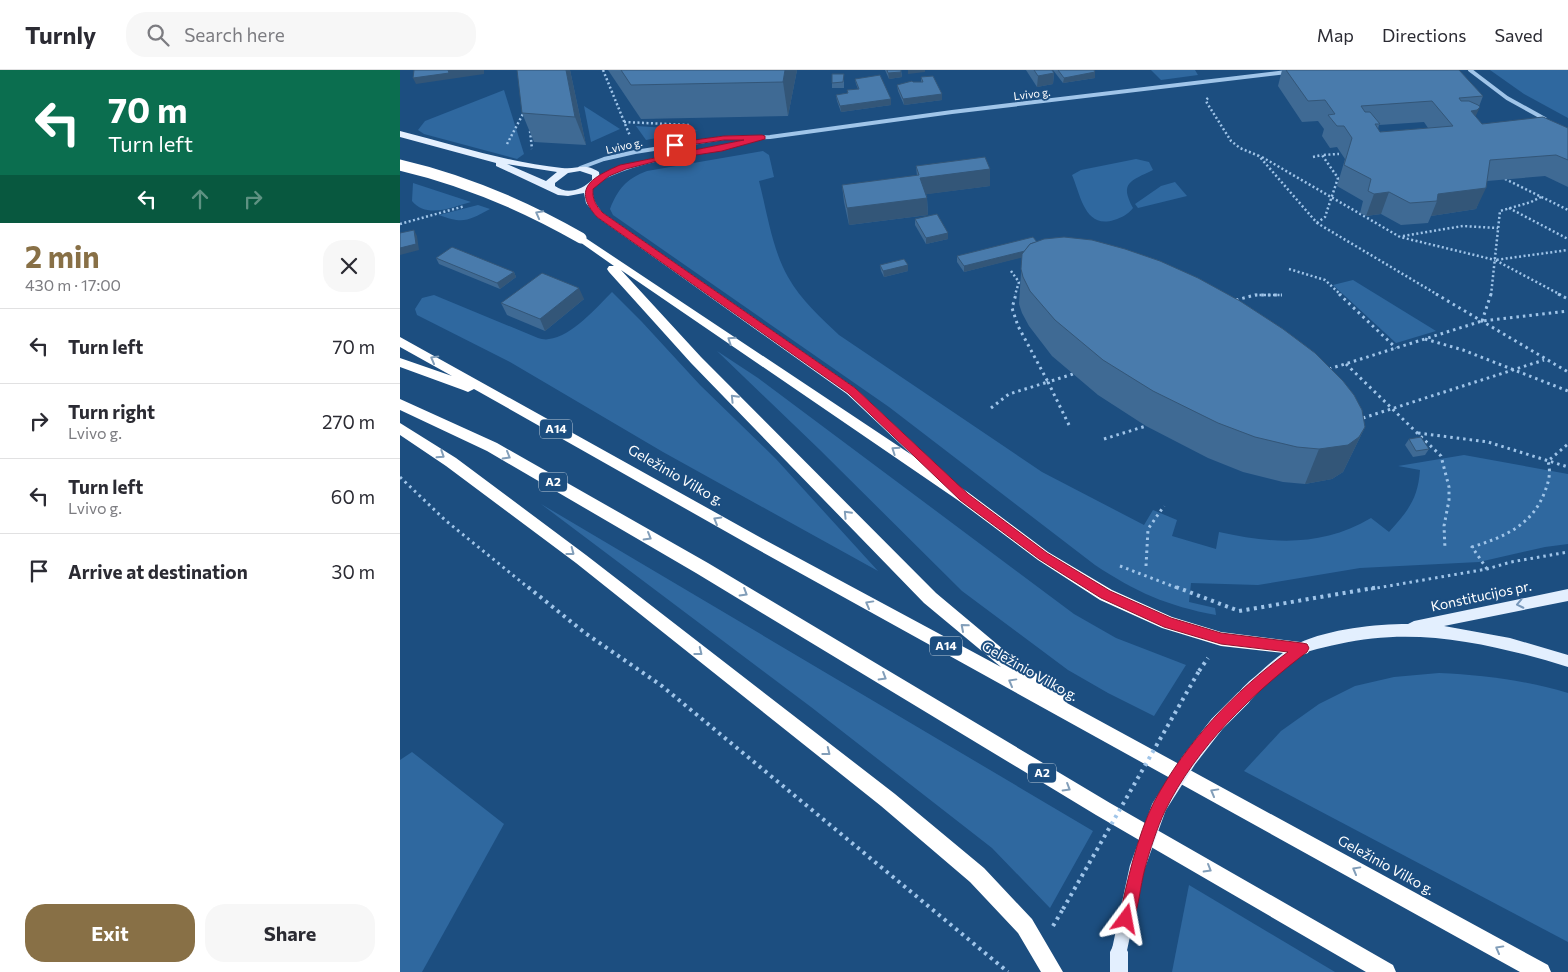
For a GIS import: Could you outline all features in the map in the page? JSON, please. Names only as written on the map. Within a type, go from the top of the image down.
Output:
[{"type":"highway","points":[[400,165],[485,189],[539,214],[581,238],[596,250],[964,497],[1043,556],[1106,595],[1168,623],[1221,638],[1302,648]]},
{"type":"highway","points":[[596,250],[696,360],[930,598],[1010,665],[1132,747]]},
{"type":"highway","name":"Geležinio Vilko g.","points":[[400,340],[760,544],[1541,972]]},
{"type":"highway","name":"Geležinio Vilko g.","points":[[400,362],[503,400]]},
{"type":"highway","name":"A2","points":[[400,404],[492,447],[711,573],[1103,809],[1386,972]]},
{"type":"highway","points":[[400,428],[451,462],[581,558],[888,800],[977,875],[1025,926],[1053,972]]},
{"type":"main road","points":[[400,134],[405,138],[490,158],[565,171]]},
{"type":"main road","points":[[490,158],[509,169],[551,186],[554,190],[567,193],[593,184]]},
{"type":"main road","points":[[551,186],[550,182],[553,178],[565,171],[580,168],[593,171],[596,174],[588,196],[590,203],[600,215],[851,391],[964,497]]},
{"type":"main road","name":"Konstitucijos pr.","points":[[1401,629],[1568,595]]},
{"type":"main road","points":[[1119,972],[1119,952],[1137,868],[1160,807],[1189,760],[1217,724],[1261,680],[1302,648],[1352,634],[1401,629],[1473,637],[1542,652],[1568,661]]},
{"type":"street","points":[[1470,70],[1507,98],[1553,124]]},
{"type":"street","name":"Lvivo g.","points":[[580,168],[618,155],[724,138],[762,137],[1296,71]]},
{"type":"street","name":"Lvivo g.","points":[[593,184],[623,167],[722,148],[762,137]]},
{"type":"path","points":[[602,70],[630,138]]},
{"type":"path","points":[[1209,81],[1215,92],[1206,100],[1231,141],[1240,148],[1259,156],[1400,237],[1495,260],[1568,299]]},
{"type":"path","points":[[504,151],[527,105],[528,115]]},
{"type":"path","points":[[529,124],[533,151]]},
{"type":"path","points":[[1313,157],[1339,154]]},
{"type":"path","points":[[1259,156],[1317,223],[1568,372]]},
{"type":"path","points":[[1317,223],[1325,217],[1338,178],[1322,156]]},
{"type":"path","points":[[1505,180],[1568,210]]},
{"type":"path","points":[[1482,321],[1491,294],[1500,211],[1507,207],[1532,203],[1541,197]]},
{"type":"path","points":[[1507,207],[1568,239]]},
{"type":"path","points":[[1400,237],[1440,229],[1488,226],[1498,228]]},
{"type":"path","points":[[1495,260],[1568,250]]},
{"type":"path","points":[[1289,269],[1325,280],[1396,348]]},
{"type":"path","points":[[1011,271],[1019,282],[1012,308],[1018,326],[1069,425]]},
{"type":"path","points":[[1230,302],[1255,294],[1282,295]]},
{"type":"path","points":[[1328,369],[1482,321],[1568,311]]},
{"type":"path","points":[[1425,339],[1463,350],[1568,391]]},
{"type":"path","points":[[1362,418],[1545,360]]},
{"type":"path","points":[[1346,364],[1441,456],[1449,487],[1449,500],[1444,526],[1445,549]]},
{"type":"path","points":[[990,408],[1009,394],[1073,374]]},
{"type":"path","points":[[1104,439],[1146,426]]},
{"type":"path","points":[[1417,432],[1488,442],[1568,467]]},
{"type":"path","points":[[1548,461],[1568,444]]},
{"type":"path","points":[[1487,569],[1472,547],[1499,539],[1526,524],[1543,500],[1551,472],[1548,461]]},
{"type":"path","points":[[400,477],[445,520],[585,633],[662,686],[1008,972]]},
{"type":"path","points":[[1146,566],[1148,529],[1164,506]]},
{"type":"path","points":[[1120,566],[1239,611],[1487,569],[1511,562],[1568,552]]},
{"type":"path","points":[[1063,909],[1199,671]]},
{"type":"shaded area","points":[[1151,70],[1195,70],[1198,75],[1161,80]]},
{"type":"shaded area","points":[[1490,70],[1568,70],[1568,118],[1524,94]]},
{"type":"shaded area","points":[[504,90],[524,154],[517,159],[424,134],[418,130],[425,121]]},
{"type":"shaded area","points":[[584,106],[620,129],[591,142]]},
{"type":"shaded area","points":[[636,126],[698,130],[646,140]]},
{"type":"shaded area","points":[[763,151],[769,155],[774,177],[759,181],[778,255],[793,285],[818,315],[839,335],[1042,472],[1144,525],[1153,510],[1177,520],[1172,536],[1216,549],[1219,532],[1259,539],[1297,540],[1334,534],[1371,518],[1389,532],[1402,518],[1411,504],[1419,480],[1420,470],[1398,466],[1464,455],[1568,474],[1568,544],[1545,547],[1479,562],[1360,568],[1258,585],[1191,583],[1189,602],[1215,608],[1216,615],[1182,607],[1152,597],[1095,565],[889,407],[613,215],[610,209],[616,196],[628,181],[647,171]]},
{"type":"shaded area","points":[[1136,159],[1149,162],[1153,170],[1129,183],[1127,193],[1133,208],[1125,216],[1114,220],[1104,222],[1096,220],[1086,209],[1072,175],[1081,170]]},
{"type":"shaded area","points":[[1175,182],[1187,196],[1138,208],[1135,204],[1161,186]]},
{"type":"shaded area","points":[[413,183],[471,202],[448,209],[432,211],[425,209],[412,201]]},
{"type":"shaded area","points":[[478,205],[490,209],[471,219],[465,220],[454,220],[439,215]]},
{"type":"shaded area","points":[[1353,280],[1436,331],[1396,343],[1333,285]]},
{"type":"shaded area","points":[[612,292],[700,385],[776,459],[878,571],[663,452],[510,362],[417,315],[415,309],[422,298],[434,295],[538,338],[546,339],[557,337],[575,327]]},
{"type":"shaded area","points":[[717,351],[758,378],[1074,614],[1116,638],[1186,665],[1154,716],[1068,670],[962,591]]},
{"type":"shaded area","points":[[541,504],[1093,831],[1050,908],[992,848],[811,707]]},
{"type":"shaded area","points":[[1439,673],[1504,679],[1568,693],[1568,942],[1244,771],[1281,731],[1319,704],[1355,686],[1394,677]]},
{"type":"shaded area","points":[[412,752],[504,824],[422,972],[400,972],[400,760]]},
{"type":"shaded area","points":[[1189,885],[1335,972],[1172,972]]},
{"type":"building","points":[[414,70],[448,70],[449,73],[413,78]]},
{"type":"building","points":[[517,70],[566,70],[575,117],[522,113]]},
{"type":"building","points":[[621,70],[785,70],[783,82],[631,85]]},
{"type":"building","points":[[887,70],[901,70],[901,72],[888,73]]},
{"type":"building","points":[[1034,70],[1052,70],[1054,73],[1038,76]]},
{"type":"building","points":[[1058,70],[1094,70],[1095,72],[1064,78]]},
{"type":"building","points":[[1286,70],[1459,70],[1483,96],[1459,98],[1461,101],[1469,101],[1480,107],[1477,110],[1471,111],[1482,124],[1543,117],[1568,128],[1568,160],[1556,155],[1490,160],[1486,188],[1438,194],[1437,201],[1410,203],[1389,192],[1374,194],[1368,191],[1371,179],[1344,165],[1352,138],[1344,126],[1337,126],[1328,115],[1335,114],[1325,100],[1308,101]],"holes":[[[1432,101],[1453,126],[1380,132],[1375,124],[1380,124],[1370,112],[1365,112],[1361,106]]]},
{"type":"building","points":[[832,74],[844,74],[843,82],[832,83]]},
{"type":"building","points":[[880,75],[891,99],[840,106],[836,95],[848,93],[847,90],[859,89],[855,79]]},
{"type":"building","points":[[933,76],[942,94],[903,99],[897,85],[912,81],[923,82],[921,77]]},
{"type":"building","points":[[985,157],[990,169],[920,178],[927,198],[847,208],[842,185],[919,175],[916,166]]},
{"type":"building","points":[[937,214],[948,233],[926,238],[915,219]]},
{"type":"building","points":[[414,230],[416,244],[400,248],[400,233]]},
{"type":"building","points":[[1033,237],[1037,242],[1030,244],[1025,251],[964,266],[957,256]]},
{"type":"building","points":[[1064,237],[1092,240],[1160,261],[1198,278],[1240,301],[1283,329],[1315,353],[1354,395],[1362,410],[1365,427],[1359,437],[1348,445],[1319,449],[1297,447],[1255,437],[1218,423],[1153,391],[1103,360],[1055,320],[1030,291],[1023,277],[1021,269],[1022,254],[1030,244],[1044,239]]},
{"type":"building","points":[[452,247],[514,272],[497,283],[436,258]]},
{"type":"building","points":[[904,259],[908,265],[883,271],[880,265]]},
{"type":"building","points":[[542,273],[579,288],[540,319],[501,303]]},
{"type":"building","points":[[1421,437],[1429,449],[1416,451],[1409,439]]},
{"type":"route","points":[[675,145],[724,138],[762,137],[748,143],[623,167],[606,174],[589,188],[588,196],[590,203],[600,215],[851,391],[964,497],[1043,556],[1106,595],[1168,623],[1221,638],[1302,648],[1261,680],[1217,724],[1189,760],[1160,807],[1137,868],[1126,919]]}]
